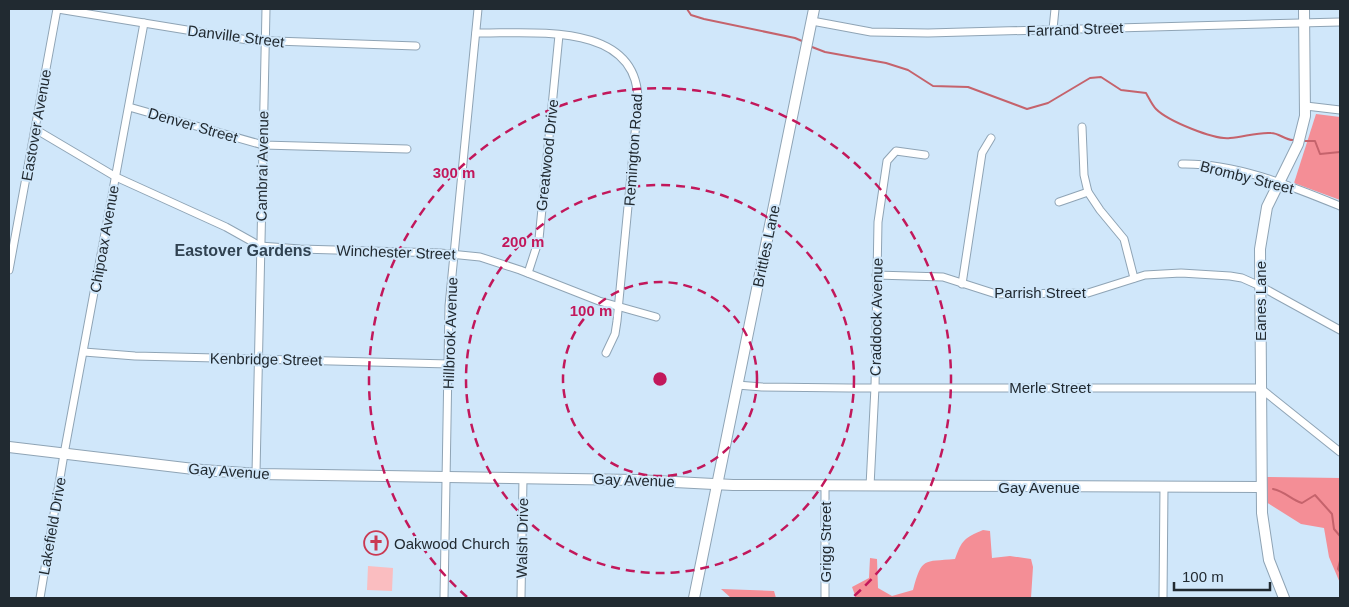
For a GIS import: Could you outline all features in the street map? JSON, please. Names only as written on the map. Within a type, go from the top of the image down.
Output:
[{"type":"street","name":"Danville Street","points":[[58,9],[266,42],[416,46]]},
{"type":"street","name":"Eastover Avenue","points":[[9,270],[58,9]]},
{"type":"street","name":"Cambrai Avenue","points":[[256,473],[266,9]]},
{"type":"street","name":"Hillbrook Avenue","points":[[444,598],[449,306],[478,9]]},
{"type":"street","name":"Brittles Lane","points":[[694,598],[814,9]]},
{"type":"street","points":[[1054,29],[1055,9]]},
{"type":"street","name":"Eanes Lane","points":[[1284,598],[1272,570],[1266,546],[1261,486],[1260,249],[1264,217],[1273,193],[1298,144],[1303,129],[1306,106],[1304,9]]},
{"type":"street","name":"Farrand Street","points":[[812,21],[856,30],[883,32],[1340,22]]},
{"type":"street","name":"Chipoax Avenue","points":[[64,454],[144,23]]},
{"type":"street","name":"Remington Road","points":[[476,33],[579,36],[612,50],[626,62],[637,86],[638,102],[615,334],[606,353]]},
{"type":"street","name":"Greatwood Drive","points":[[528,273],[539,238],[559,35]]},
{"type":"street","points":[[1306,106],[1340,110]]},
{"type":"street","name":"Denver Street","points":[[129,107],[263,145],[407,149]]},
{"type":"street","points":[[1082,127],[1084,176],[1088,192],[1124,239],[1134,278]]},
{"type":"street","name":"Winchester Street","points":[[35,129],[116,178],[226,227],[260,246],[454,254],[489,259],[618,308],[656,317]]},
{"type":"street","points":[[962,284],[982,153],[991,138]]},
{"type":"street","name":"Craddock Avenue","points":[[870,486],[875,387],[878,222],[883,178],[886,161],[894,152],[902,150],[925,155]]},
{"type":"street","name":"Bromby Street","points":[[1182,164],[1211,166],[1279,182],[1340,206]]},
{"type":"street","points":[[1059,202],[1088,192]]},
{"type":"street","name":"Parrish Street","points":[[876,275],[936,276],[996,294],[1075,294],[1100,290],[1145,275],[1181,273],[1242,278],[1340,330]]},
{"type":"street","name":"Kenbridge Street","points":[[84,352],[135,356],[449,364]]},
{"type":"street","name":"Merle Street","points":[[737,385],[762,387],[1260,388]]},
{"type":"street","points":[[1260,388],[1340,452]]},
{"type":"street","name":"Gay Avenue","points":[[9,447],[202,470],[256,473],[870,486],[1261,486]]},
{"type":"street","name":"Lakefield Drive","points":[[40,598],[64,454]]},
{"type":"street","name":"Walsh Drive","points":[[521,598],[523,478]]},
{"type":"street","name":"Grigg Street","points":[[825,485],[825,598]]},
{"type":"street","points":[[1164,487],[1164,598]]},
{"type":"shaded area","points":[[1316,114],[1340,117],[1340,200],[1294,183]]},
{"type":"shaded area","points":[[1265,477],[1340,478],[1340,583],[1329,557],[1324,528],[1301,524],[1266,502]]},
{"type":"shaded area","points":[[983,530],[990,531],[992,558],[1010,556],[1031,559],[1033,567],[1031,598],[856,598],[852,587],[869,578],[870,558],[877,559],[878,588],[892,596],[913,590],[919,572],[925,563],[936,560],[955,559],[964,540]]},
{"type":"shaded area","points":[[368,566],[393,568],[392,591],[367,590]]},
{"type":"shaded area","points":[[721,589],[774,591],[776,598],[731,598]]},
{"type":"waterway","points":[[687,9],[691,15],[704,19],[802,41]]},
{"type":"waterway","points":[[812,47],[825,52],[886,63],[908,70],[933,86],[968,87],[1027,109],[1048,103],[1090,78],[1101,77],[1121,90],[1146,93],[1162,114],[1180,124],[1203,133],[1223,138],[1271,133],[1293,140]]},
{"type":"waterway","points":[[1305,141],[1315,141],[1320,154],[1340,152]]},
{"type":"waterway","points":[[1273,489],[1302,503],[1315,495],[1332,514],[1334,529],[1340,536]]},
{"type":"waterway","points":[[1340,561],[1338,569],[1340,572]]},
{"type":"place","name":"Oakwood Church","points":[[376,543]]},
{"type":"district","name":"Eastover Gardens","points":[[243,250]]}]
